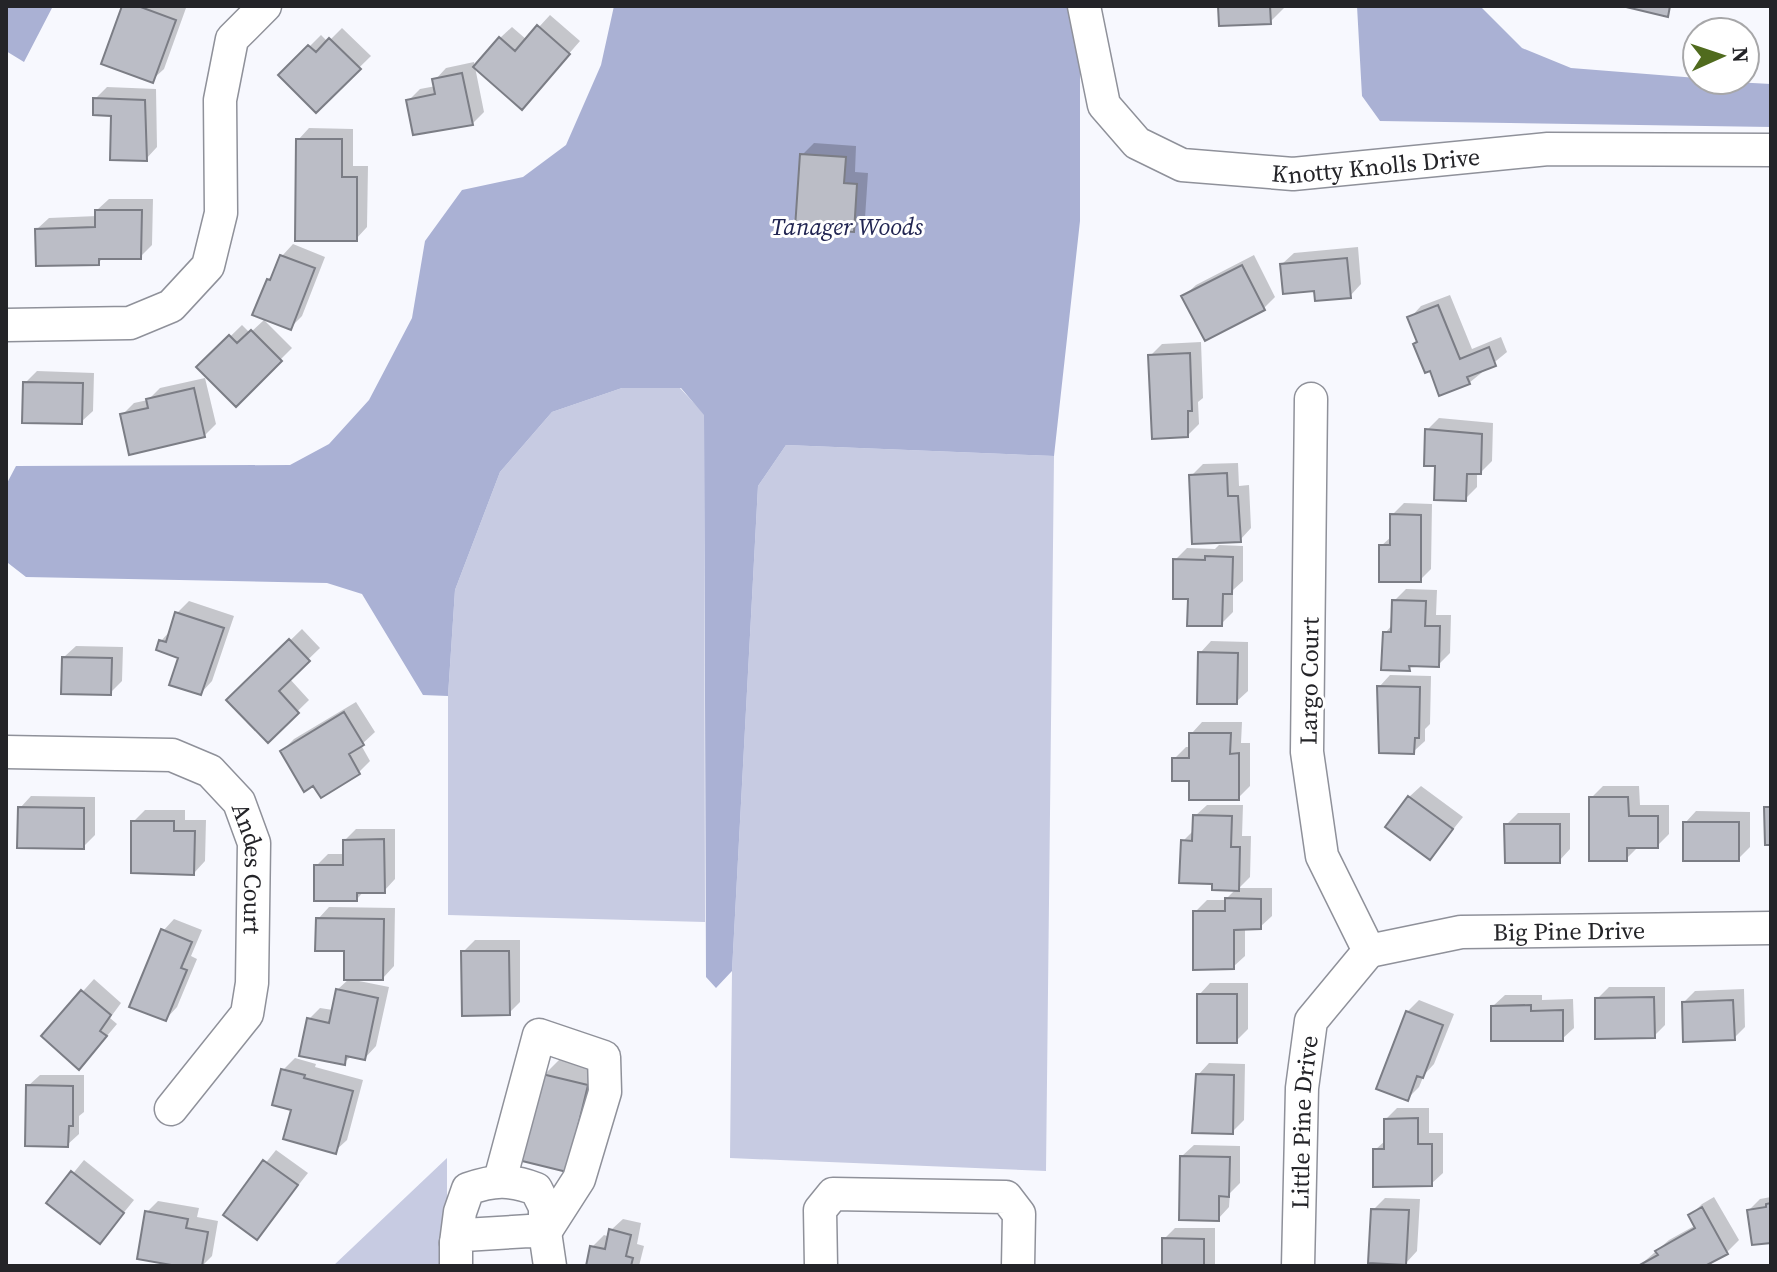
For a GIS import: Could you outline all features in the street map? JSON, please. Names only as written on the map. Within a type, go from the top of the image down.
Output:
[{"type":"street","points":[[6,325],[130,323],[171,306],[208,266],[221,213],[220,100],[232,39],[265,6]]},
{"type":"street","name":"Knotty Knolls Drive","points":[[1084,6],[1104,105],[1137,143],[1182,165],[1293,174],[1548,149],[1771,150]]},
{"type":"street","name":"Largo Court","points":[[1311,399],[1307,752],[1322,856],[1369,951]]},
{"type":"street","name":"Andes Court","points":[[6,752],[172,755],[210,771],[239,802],[254,843],[252,983],[247,1014],[171,1109]]},
{"type":"street","name":"Big Pine Drive","points":[[1369,951],[1461,932],[1771,928]]},
{"type":"street","name":"Little Pine Drive","points":[[1298,1266],[1302,1088],[1311,1021],[1369,951]]},
{"type":"street","points":[[500,1180],[539,1035],[604,1057],[605,1092],[579,1179],[545,1232]]},
{"type":"street","points":[[456,1255],[460,1212],[468,1189],[500,1180],[536,1189],[545,1207],[550,1266]]},
{"type":"street","points":[[821,1266],[820,1210],[833,1194],[1006,1197],[1019,1214],[1018,1266]]},
{"type":"street","points":[[456,1255],[464,1235],[545,1232]]},
{"type":"shaded area","points":[[622,388],[680,388],[704,414],[705,922],[448,915],[448,696],[455,590],[500,472],[552,412]]},
{"type":"shaded area","points":[[786,445],[1054,456],[1046,1171],[730,1158],[732,971],[758,486]]},
{"type":"shaded area","points":[[447,1158],[447,1266],[333,1266]]},
{"type":"green space","points":[[6,6],[53,6],[24,62],[6,51]]},
{"type":"green space","name":"Tanager Woods","points":[[614,6],[1080,6],[1080,221],[1054,456],[786,445],[758,486],[732,971],[716,988],[706,977],[704,415],[681,388],[622,388],[552,412],[500,472],[455,590],[448,696],[423,695],[362,594],[327,583],[26,577],[8,563],[6,485],[16,466],[290,465],[329,444],[369,400],[412,318],[425,241],[462,190],[523,177],[566,145],[601,65]]},
{"type":"green space","points":[[1357,6],[1480,6],[1522,48],[1571,68],[1681,77],[1681,96],[1761,96],[1761,83],[1771,84],[1771,127],[1380,121],[1362,96]]},
{"type":"building","points":[[122,6],[138,6],[176,20],[153,83],[101,64]]},
{"type":"building","points":[[1218,6],[1270,6],[1271,24],[1219,26]]},
{"type":"building","points":[[1622,6],[1670,6],[1668,17]]},
{"type":"building","points":[[537,25],[570,54],[522,110],[473,67],[499,37],[515,51]]},
{"type":"building","points":[[329,38],[361,69],[316,113],[278,75],[308,45],[316,52]]},
{"type":"building","points":[[462,73],[473,125],[413,135],[406,100],[435,94],[432,79]]},
{"type":"building","points":[[93,98],[145,100],[147,161],[110,160],[111,116],[93,115]]},
{"type":"building","points":[[296,139],[342,139],[342,177],[357,177],[357,241],[295,241]]},
{"type":"building","points":[[800,154],[846,157],[844,183],[857,184],[854,232],[795,228]]},
{"type":"building","points":[[95,210],[142,210],[141,259],[99,259],[99,265],[36,266],[35,229],[95,227]]},
{"type":"building","points":[[280,255],[315,268],[291,330],[252,315]]},
{"type":"building","points":[[1347,258],[1351,298],[1315,301],[1314,291],[1283,294],[1280,264]]},
{"type":"building","points":[[1242,265],[1265,310],[1205,341],[1181,296]]},
{"type":"building","points":[[1438,305],[1460,359],[1489,347],[1496,366],[1467,377],[1470,384],[1439,396],[1430,371],[1425,373],[1413,344],[1417,342],[1407,317]]},
{"type":"building","points":[[251,330],[282,361],[236,407],[196,367],[229,335],[237,343]]},
{"type":"building","points":[[1190,353],[1192,411],[1188,411],[1188,437],[1152,439],[1148,355]]},
{"type":"building","points":[[23,382],[83,383],[82,424],[22,423]]},
{"type":"building","points":[[194,388],[205,437],[129,455],[120,414],[148,408],[146,399]]},
{"type":"building","points":[[1425,429],[1482,434],[1481,474],[1467,474],[1466,501],[1434,500],[1435,466],[1424,466]]},
{"type":"building","points":[[1227,473],[1228,496],[1238,496],[1241,542],[1192,544],[1189,475]]},
{"type":"building","points":[[1390,514],[1421,515],[1421,582],[1379,582],[1379,545],[1390,545]]},
{"type":"building","points":[[1205,556],[1233,557],[1232,594],[1223,594],[1222,626],[1187,626],[1188,599],[1173,599],[1173,559],[1205,560]]},
{"type":"building","points":[[1392,600],[1426,601],[1425,626],[1440,626],[1439,667],[1409,666],[1410,671],[1381,670],[1383,632],[1391,632]]},
{"type":"building","points":[[175,612],[224,628],[201,695],[169,685],[178,658],[156,650],[159,640],[166,642]]},
{"type":"building","points":[[289,639],[310,661],[279,691],[299,713],[268,743],[226,700]]},
{"type":"building","points":[[1198,652],[1238,653],[1237,704],[1197,704]]},
{"type":"building","points":[[62,657],[112,658],[111,695],[61,694]]},
{"type":"building","points":[[1377,686],[1420,687],[1419,738],[1415,738],[1414,754],[1379,753]]},
{"type":"building","points":[[344,712],[364,745],[349,754],[360,774],[321,798],[313,786],[304,792],[280,751]]},
{"type":"building","points":[[1189,733],[1231,733],[1230,754],[1239,753],[1239,800],[1189,800],[1189,781],[1172,781],[1172,758],[1189,758]]},
{"type":"building","points":[[1408,796],[1453,829],[1430,860],[1385,827]]},
{"type":"building","points":[[1589,797],[1628,797],[1629,816],[1658,816],[1658,848],[1627,848],[1627,861],[1589,861]]},
{"type":"building","points":[[18,807],[84,808],[84,849],[17,848]]},
{"type":"building","points":[[1764,807],[1771,807],[1771,845],[1765,845]]},
{"type":"building","points":[[1193,815],[1232,816],[1231,847],[1240,847],[1239,891],[1212,890],[1212,884],[1179,883],[1181,840],[1192,841]]},
{"type":"building","points":[[131,821],[174,821],[174,831],[195,831],[194,875],[131,873]]},
{"type":"building","points":[[1683,822],[1739,822],[1739,861],[1683,861]]},
{"type":"building","points":[[1504,824],[1560,824],[1560,863],[1505,863]]},
{"type":"building","points":[[384,839],[385,893],[357,893],[357,901],[314,901],[314,865],[343,865],[343,840]]},
{"type":"building","points":[[1225,898],[1261,899],[1261,929],[1234,930],[1234,969],[1193,970],[1193,911],[1225,911]]},
{"type":"building","points":[[316,918],[384,919],[383,980],[344,980],[344,951],[315,951]]},
{"type":"building","points":[[161,929],[192,942],[181,968],[187,970],[166,1021],[129,1007]]},
{"type":"building","points":[[461,951],[509,951],[510,1015],[462,1016]]},
{"type":"building","points":[[336,989],[378,998],[365,1060],[346,1056],[345,1065],[299,1056],[307,1018],[329,1023]]},
{"type":"building","points":[[81,990],[111,1015],[100,1031],[107,1036],[79,1070],[41,1036]]},
{"type":"building","points":[[1197,994],[1237,994],[1237,1043],[1197,1043]]},
{"type":"building","points":[[1654,997],[1655,1038],[1595,1039],[1595,998]]},
{"type":"building","points":[[1733,1000],[1735,1040],[1683,1042],[1682,1002]]},
{"type":"building","points":[[1531,1005],[1531,1011],[1563,1010],[1563,1041],[1491,1041],[1491,1006]]},
{"type":"building","points":[[1406,1011],[1443,1025],[1423,1078],[1417,1076],[1408,1101],[1376,1089]]},
{"type":"building","points":[[281,1069],[353,1091],[336,1154],[283,1139],[291,1110],[272,1105]]},
{"type":"building","points":[[542,1074],[588,1085],[567,1172],[518,1160]]},
{"type":"building","points":[[1196,1074],[1234,1075],[1233,1134],[1192,1133]]},
{"type":"building","points":[[26,1085],[73,1086],[73,1126],[69,1126],[68,1147],[25,1146]]},
{"type":"building","points":[[1418,1118],[1418,1144],[1432,1144],[1432,1186],[1373,1187],[1373,1149],[1384,1149],[1384,1119]]},
{"type":"building","points":[[1180,1156],[1230,1157],[1229,1197],[1219,1196],[1219,1221],[1179,1220]]},
{"type":"building","points":[[263,1160],[298,1185],[257,1240],[223,1215]]},
{"type":"building","points":[[71,1171],[124,1213],[100,1244],[46,1203]]},
{"type":"building","points":[[1771,1203],[1771,1243],[1752,1245],[1747,1210],[1766,1207]]},
{"type":"building","points":[[1702,1207],[1728,1254],[1705,1266],[1638,1266],[1658,1255],[1655,1251],[1695,1228],[1688,1215]]},
{"type":"building","points":[[1371,1209],[1409,1210],[1406,1265],[1368,1263]]},
{"type":"building","points":[[145,1211],[188,1219],[186,1228],[208,1232],[202,1266],[177,1266],[137,1259]]},
{"type":"building","points":[[609,1229],[631,1235],[626,1256],[633,1258],[631,1266],[586,1266],[590,1246],[605,1249]]},
{"type":"building","points":[[1162,1238],[1204,1239],[1204,1266],[1162,1266]]}]
